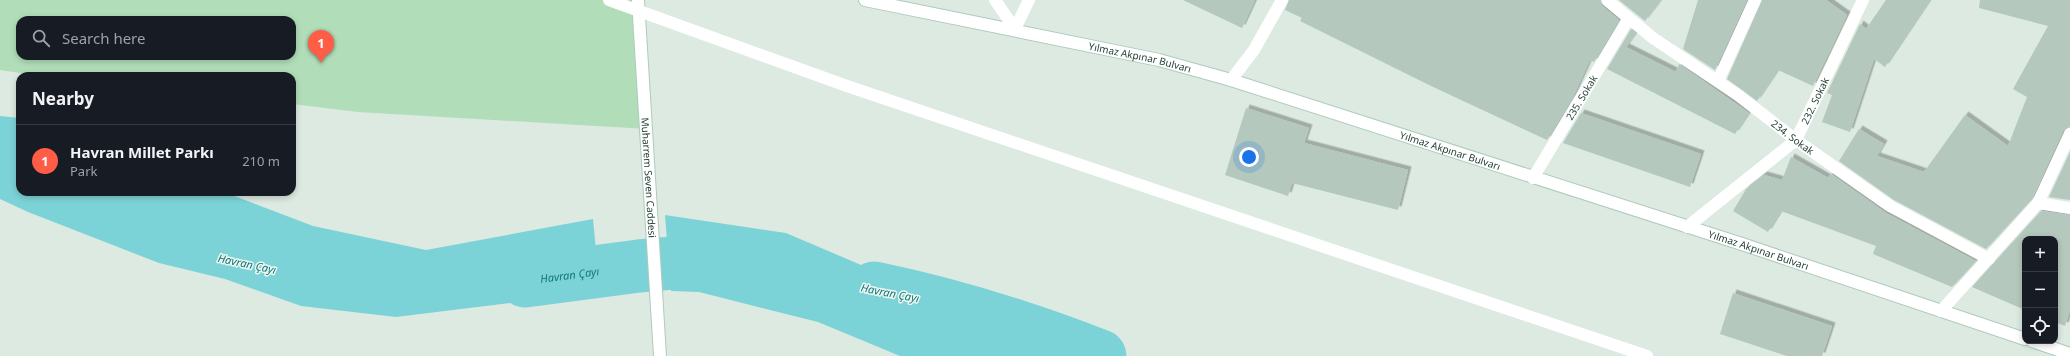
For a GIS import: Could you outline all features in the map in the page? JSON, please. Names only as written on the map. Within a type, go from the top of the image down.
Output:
[{"type":"street","points":[[609,0],[638,5],[847,86],[1647,356]]},
{"type":"street","name":"Yılmaz Akpınar Bulvarı","points":[[865,0],[1159,60],[1231,80],[1687,227],[2022,338]]},
{"type":"street","points":[[995,0],[1015,30]]},
{"type":"street","points":[[1015,30],[1029,0]]},
{"type":"street","points":[[1231,80],[1254,50],[1282,0]]},
{"type":"street","name":"234. Sokak","points":[[1607,0],[1654,38],[1718,81],[1796,140],[1890,206],[1989,259]]},
{"type":"street","points":[[1718,81],[1755,0]]},
{"type":"street","name":"232. Sokak","points":[[1687,227],[1796,140],[1863,0]]},
{"type":"street","name":"Muharrem Seven Caddesi","points":[[638,5],[660,356]]},
{"type":"street","name":"235. Sokak","points":[[1533,178],[1629,18]]},
{"type":"street","points":[[1940,311],[1989,259],[2038,203],[2070,134]]},
{"type":"street","points":[[2038,203],[2070,208]]},
{"type":"street","points":[[2041,344],[2070,354]]},
{"type":"green space","points":[[0,0],[638,0],[647,129],[358,112],[296,104],[296,72],[16,72],[0,70]]},
{"type":"water","points":[[0,116],[16,118],[16,196],[234,196],[313,226],[426,250],[593,219],[600,292],[396,317],[301,306],[225,279],[159,263],[28,212],[0,199]]},
{"type":"water","points":[[665,215],[786,233],[894,279],[1052,356],[900,356],[818,322],[699,292],[671,291]]},
{"type":"building","points":[[1183,0],[1255,0],[1242,28]]},
{"type":"building","points":[[1289,0],[1600,0],[1602,6],[1619,20],[1594,62],[1590,60],[1573,97],[1547,140],[1431,86],[1300,21],[1302,18],[1285,10]]},
{"type":"building","points":[[1619,0],[1661,0],[1645,21]]},
{"type":"building","points":[[1698,0],[1747,0],[1715,70],[1683,49]]},
{"type":"building","points":[[1762,0],[1826,0],[1847,15],[1813,86],[1778,70],[1757,101],[1727,79]]},
{"type":"building","points":[[1886,0],[1930,0],[1885,67],[1874,59],[1850,132],[1822,122],[1832,95],[1827,93],[1860,24],[1866,29]]},
{"type":"building","points":[[1980,0],[2070,0],[2070,127],[2063,131],[2032,199],[1986,249],[1894,200],[1839,161],[1859,129],[1884,144],[1877,156],[1924,172],[1965,115],[2008,146],[2027,97],[2013,89],[2048,26],[1979,8]]},
{"type":"building","points":[[1631,29],[1636,33],[1626,47],[1676,72],[1679,64],[1749,113],[1735,134],[1607,69]]},
{"type":"building","points":[[1246,108],[1309,128],[1304,143],[1408,170],[1398,210],[1292,183],[1288,196],[1225,175]]},
{"type":"building","points":[[1581,113],[1701,154],[1690,187],[1563,143]]},
{"type":"building","points":[[2070,152],[2070,200],[2049,197]]},
{"type":"building","points":[[1791,157],[1828,178],[1831,174],[1886,213],[1976,261],[1952,287],[1873,254],[1876,246],[1781,211],[1768,232],[1733,211],[1746,189],[1764,175],[1782,180]]},
{"type":"building","points":[[2041,211],[2070,215],[2070,310],[2065,326],[2058,323],[2058,236],[2022,236],[2022,309],[1972,287]]},
{"type":"building","points":[[1733,293],[1832,326],[1822,356],[1787,356],[1720,334]]},
{"type":"waterway","name":"Havran Çayı","points":[[525,281],[639,266],[683,262],[742,265]]},
{"type":"waterway","name":"Havran Çayı","points":[[874,288],[931,301],[988,317],[1044,335],[1100,356]]},
{"type":"place","name":"Havran Millet Parkı","points":[[321,63]]}]
